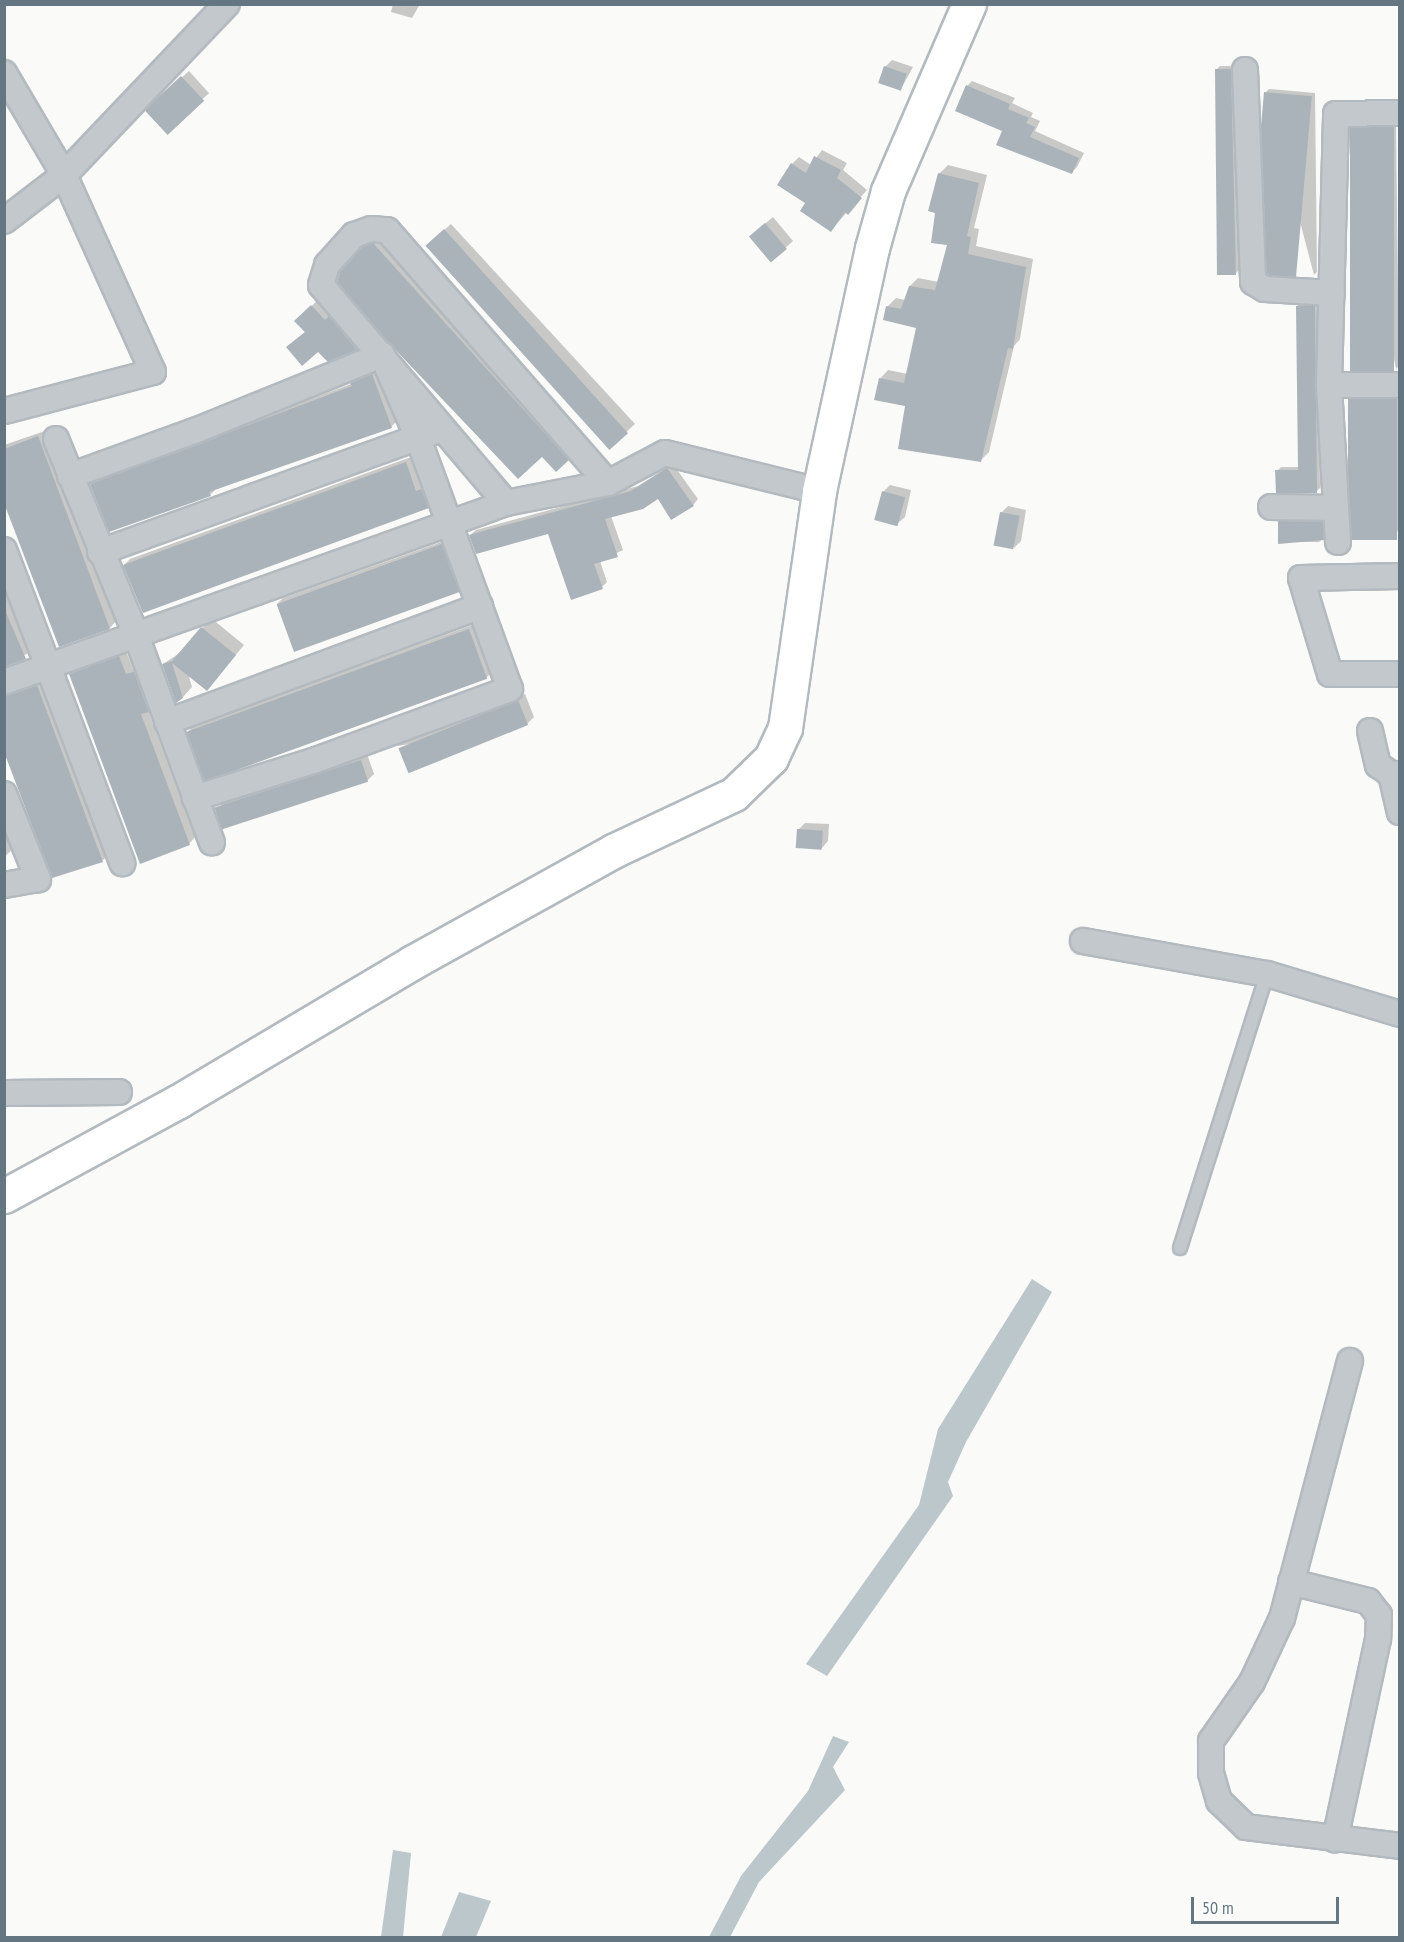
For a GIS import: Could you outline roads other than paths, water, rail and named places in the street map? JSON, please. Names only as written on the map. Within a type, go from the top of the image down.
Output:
[{"type":"street","points":[[4,221],[64,176],[227,4]]},
{"type":"street","points":[[4,1196],[179,1101],[413,962],[613,851],[734,794],[755,777],[771,758],[785,728],[819,491],[888,191],[969,4]]},
{"type":"street","points":[[1245,70],[1253,282],[1265,289],[1332,293]]},
{"type":"street","points":[[4,73],[64,176],[153,372],[4,411]]},
{"type":"street","points":[[1338,542],[1334,508],[1329,385],[1336,114],[1400,113]]},
{"type":"street","points":[[506,503],[445,426],[321,285],[327,265],[337,251],[354,235],[371,229],[387,230],[608,483]]},
{"type":"street","points":[[195,798],[316,760],[510,689],[418,438],[382,355]]},
{"type":"street","points":[[70,476],[382,355]]},
{"type":"street","points":[[1329,385],[1400,385]]},
{"type":"street","points":[[100,552],[418,438],[445,426]]},
{"type":"street","points":[[56,439],[136,636],[212,843]]},
{"type":"street","points":[[4,682],[506,503],[608,483],[665,453],[819,491]]},
{"type":"street","points":[[1271,507],[1334,508]]},
{"type":"street","points":[[4,550],[122,863]]},
{"type":"street","points":[[1400,576],[1301,578],[1330,674],[1400,674]]},
{"type":"street","points":[[166,722],[480,606]]},
{"type":"street","points":[[1370,731],[1374,757],[1395,774],[1400,812]]},
{"type":"street","points":[[4,794],[38,879],[4,885]]},
{"type":"street","points":[[1083,941],[1267,975],[1400,1014]]},
{"type":"street","points":[[4,1093],[119,1092]]},
{"type":"street","points":[[4,1177],[41,1176]]},
{"type":"street","points":[[1350,1361],[1291,1581],[1268,1654],[1211,1741],[1211,1773],[1219,1801],[1246,1827],[1400,1846]]},
{"type":"street","points":[[1291,1581],[1368,1601],[1379,1616],[1378,1639],[1335,1839]]},
{"type":"lane","points":[[1180,1248],[1267,975]]}]
